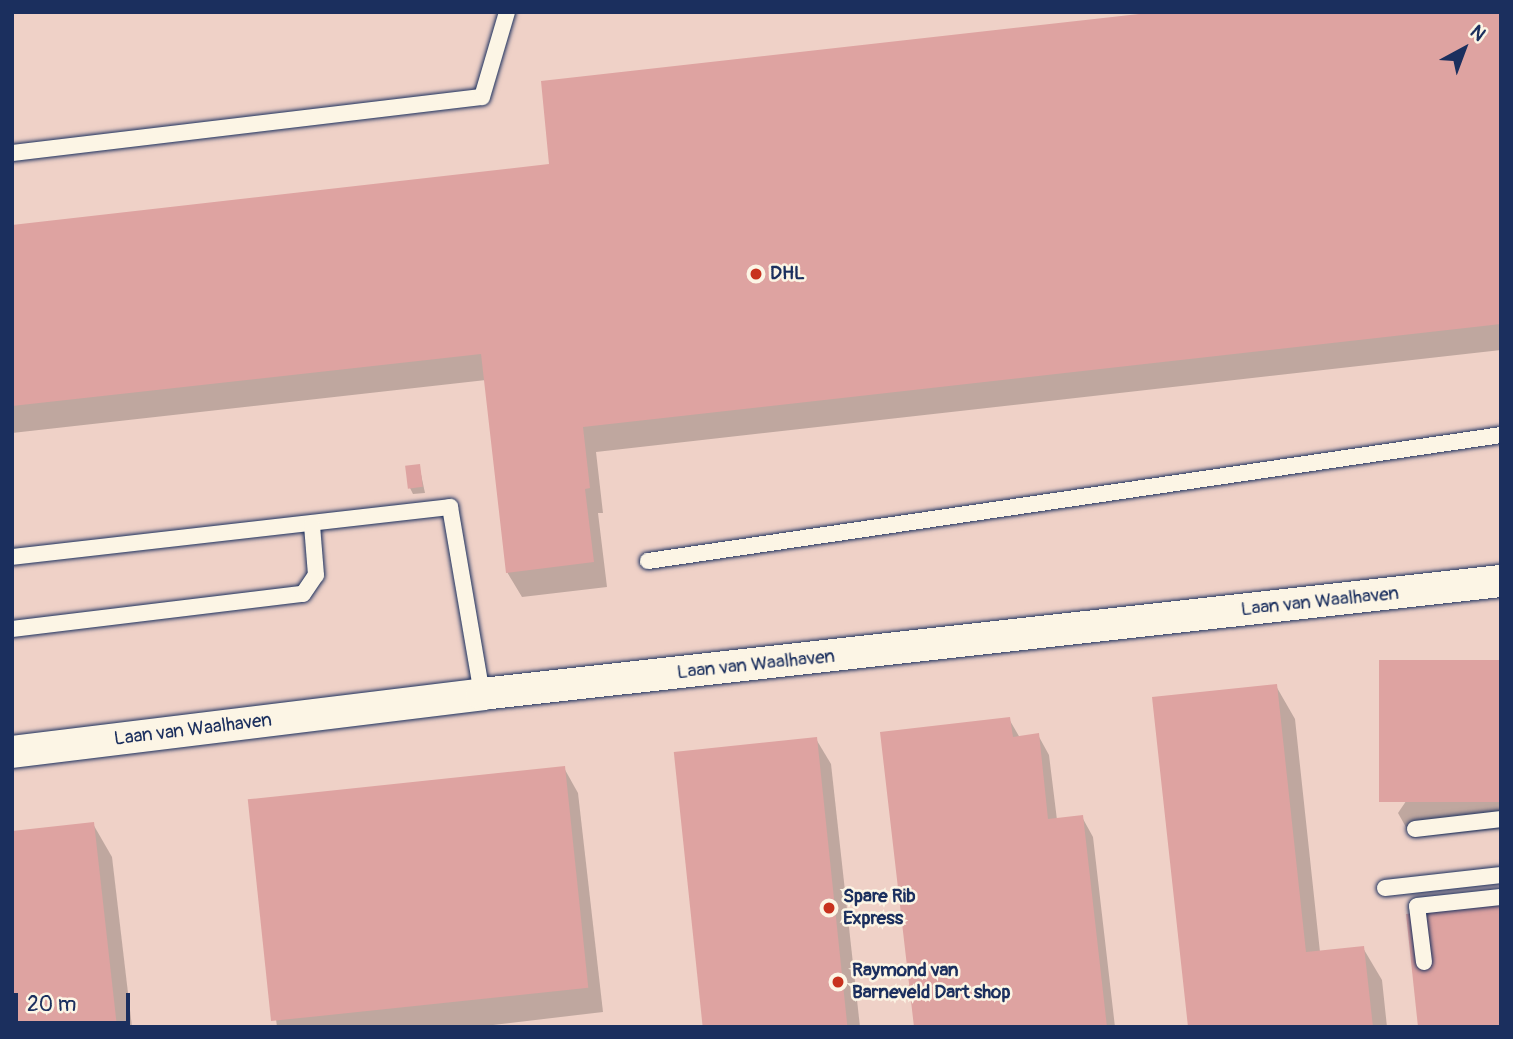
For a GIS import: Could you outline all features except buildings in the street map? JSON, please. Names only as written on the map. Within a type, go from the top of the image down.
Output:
[{"type":"street","name":"Laan van Waalhaven","points":[[12,752],[482,694],[1501,581]]},
{"type":"lane","points":[[12,153],[482,97],[507,12]]},
{"type":"lane","points":[[648,561],[1501,435]]},
{"type":"lane","points":[[12,557],[312,525],[450,507],[482,694]]},
{"type":"lane","points":[[12,629],[303,594],[316,576],[312,525]]},
{"type":"lane","points":[[1415,829],[1501,818]]},
{"type":"lane","points":[[1385,888],[1501,875]]},
{"type":"lane","points":[[1424,962],[1417,906],[1501,897]]},
{"type":"shaded area","points":[[12,12],[1501,12],[1501,1027],[12,1027]]},
{"type":"place","name":"DHL","points":[[756,274]]},
{"type":"place","name":"Spare Rib Express","points":[[829,908]]},
{"type":"place","name":"Raymond van Barneveld Dart shop","points":[[838,982]]}]
